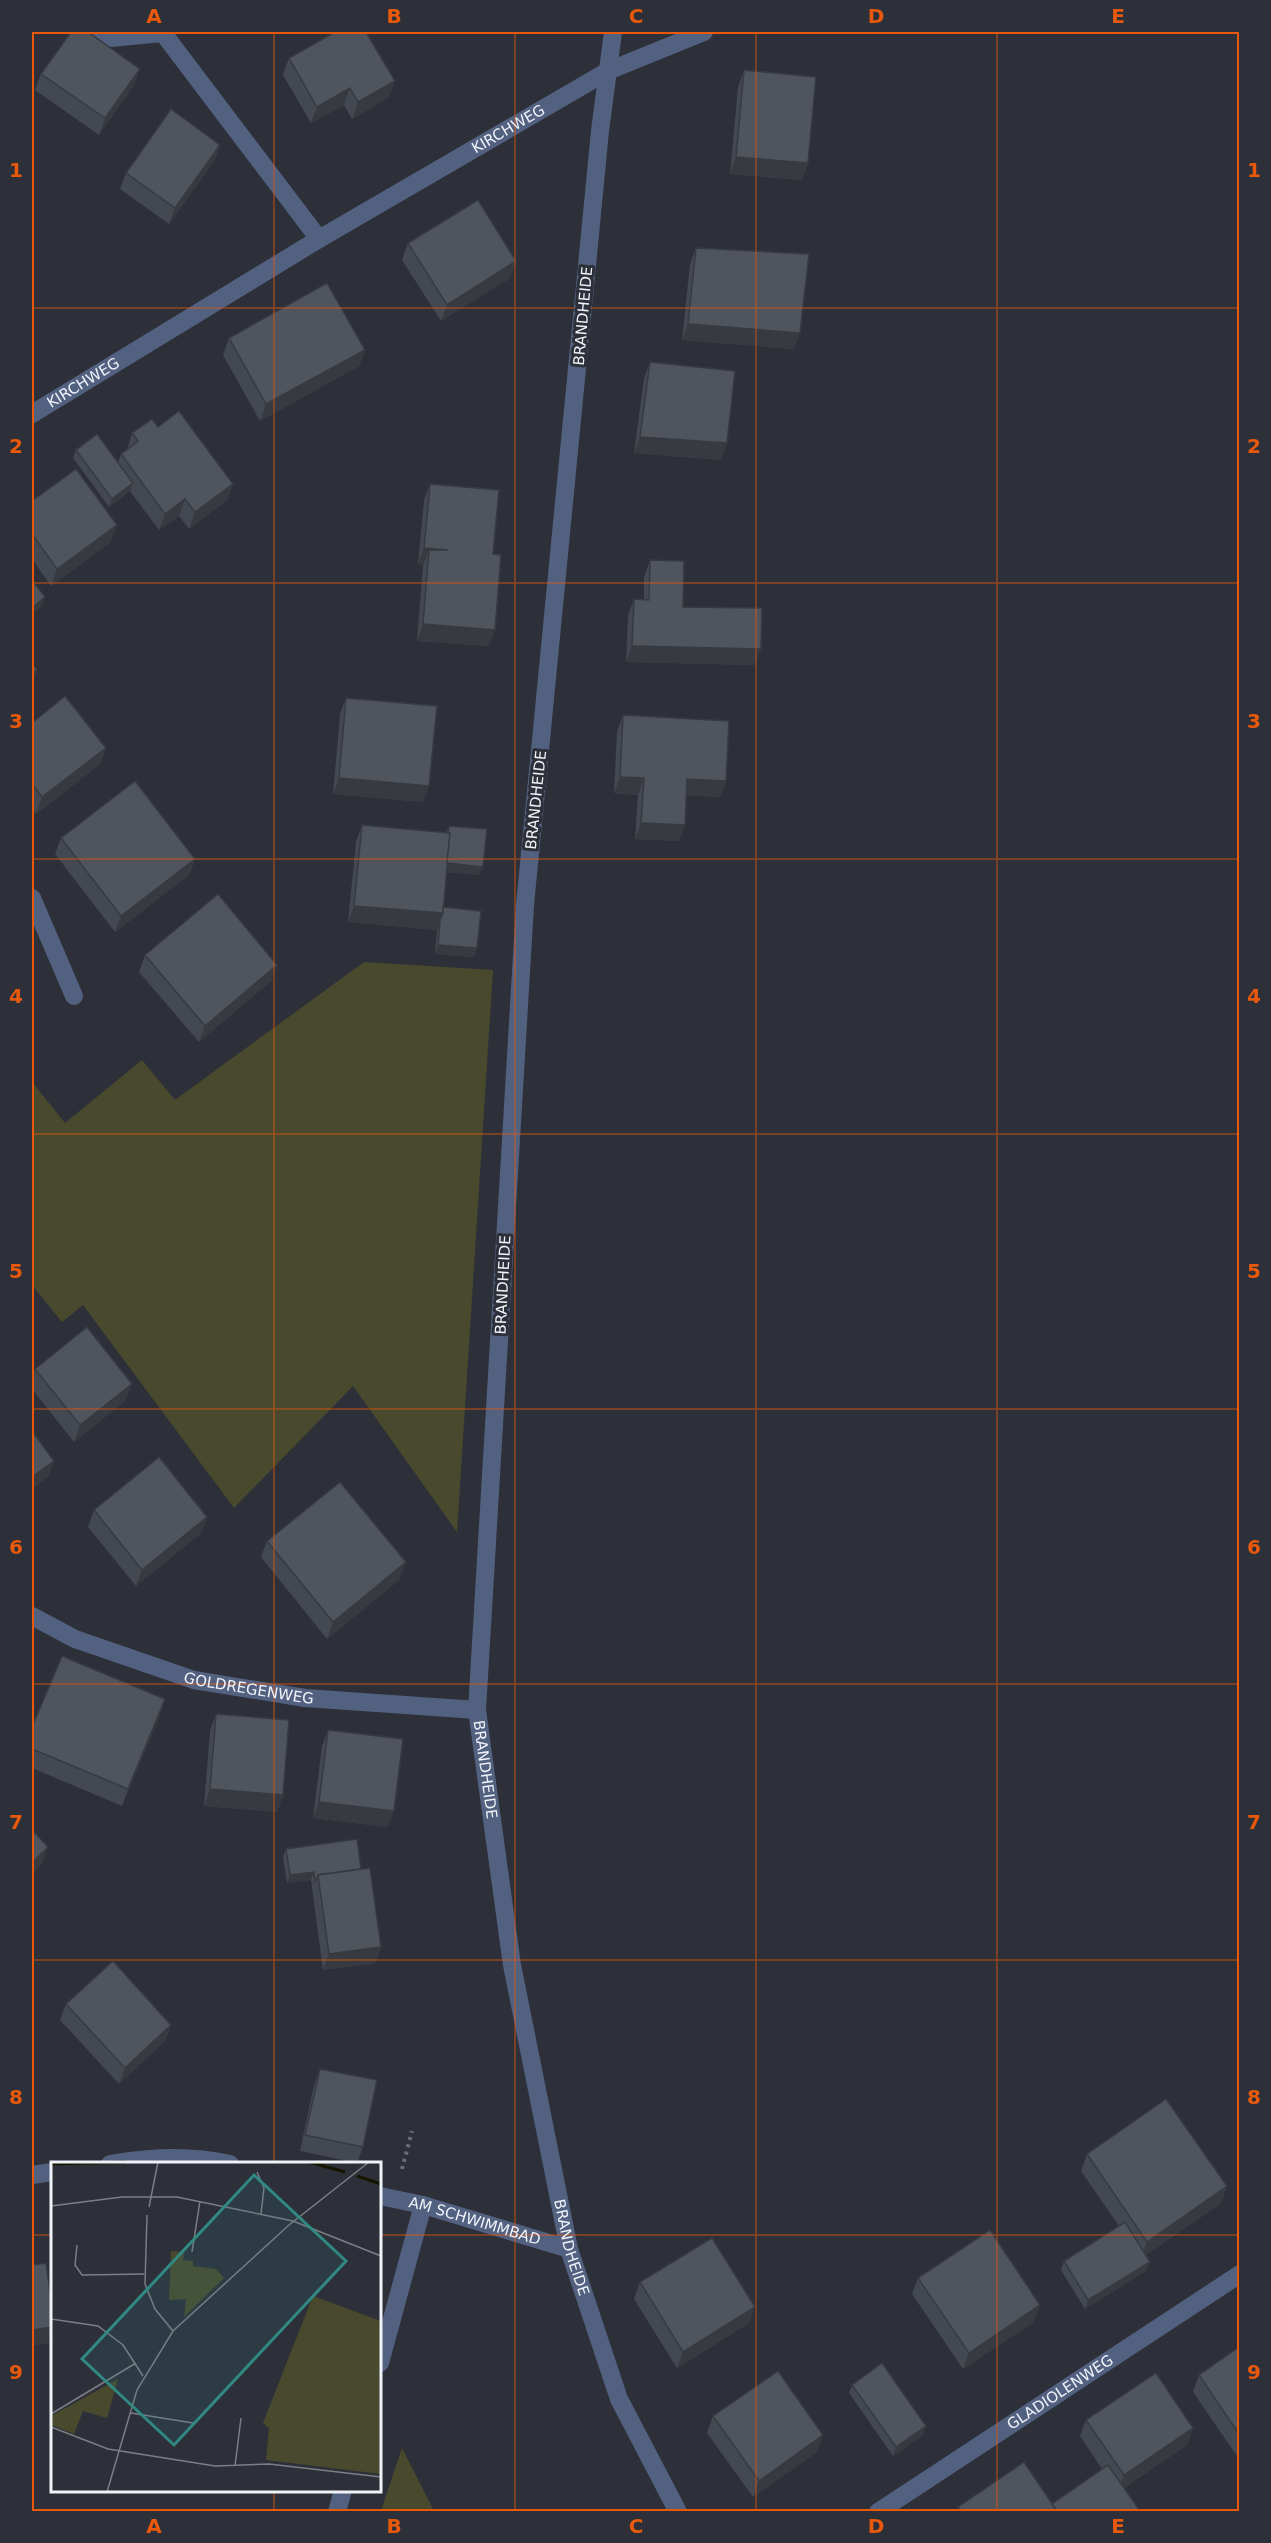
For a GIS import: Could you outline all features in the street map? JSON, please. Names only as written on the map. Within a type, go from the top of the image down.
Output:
[{"type":"street","points":[[101,32],[110,38],[164,33],[319,239]]},
{"type":"street","name":"BRANDHEIDE","points":[[613,32],[600,131],[525,905],[477,1710],[512,1965],[569,2248],[619,2398],[678,2511]]},
{"type":"street","name":"KIRCHWEG","points":[[32,414],[319,239],[608,71],[704,32]]},
{"type":"street","points":[[32,898],[74,996]]},
{"type":"street","name":"GOLDREGENWEG","points":[[32,1616],[75,1639],[194,1680],[305,1698],[477,1710]]},
{"type":"street","points":[[117,2162],[153,2157],[202,2157],[225,2162]]},
{"type":"street","points":[[32,2175],[51,2172]]},
{"type":"street","name":"AM SCHWIMMBAD","points":[[381,2196],[423,2205],[569,2248]]},
{"type":"street","points":[[381,2359],[423,2205]]},
{"type":"street","name":"GLADIOLENWEG","points":[[878,2511],[1239,2274]]},
{"type":"street","points":[[337,2511],[342,2492]]},
{"type":"green space","points":[[364,962],[493,970],[457,1532],[353,1386],[234,1508],[83,1305],[62,1322],[32,1285],[32,1082],[65,1123],[142,1060],[175,1100]]},
{"type":"green space","points":[[402,2448],[434,2511],[381,2511]]},
{"type":"building","points":[[71,32],[88,32],[140,69],[105,118],[41,74]]},
{"type":"building","points":[[335,32],[366,32],[395,81],[358,102],[350,88],[317,107],[289,58]]},
{"type":"building","points":[[744,70],[816,77],[808,163],[736,157]]},
{"type":"building","points":[[171,109],[220,145],[175,208],[126,173]]},
{"type":"building","points":[[478,200],[516,261],[447,305],[408,243]]},
{"type":"building","points":[[696,248],[809,254],[800,333],[688,324]]},
{"type":"building","points":[[327,283],[365,350],[266,404],[229,338]]},
{"type":"building","points":[[650,362],[735,371],[727,443],[640,437]]},
{"type":"building","points":[[179,411],[233,484],[195,512],[185,499],[165,514],[121,454],[138,441],[132,433],[152,419],[158,427]]},
{"type":"building","points":[[97,434],[133,483],[112,499],[76,450]]},
{"type":"building","points":[[76,469],[117,525],[57,569],[32,534],[32,501]]},
{"type":"building","points":[[430,484],[499,490],[493,554],[501,555],[495,630],[423,624],[429,550],[448,550],[424,548]]},
{"type":"building","points":[[650,560],[684,561],[683,607],[762,608],[761,649],[632,646],[634,599],[649,600]]},
{"type":"building","points":[[32,580],[45,597],[32,608]]},
{"type":"building","points":[[32,663],[37,670],[32,674]]},
{"type":"building","points":[[65,696],[106,748],[42,797],[32,784],[32,723]]},
{"type":"building","points":[[346,698],[437,706],[429,786],[339,778]]},
{"type":"building","points":[[623,715],[729,721],[726,781],[687,779],[685,825],[641,823],[644,778],[620,777]]},
{"type":"building","points":[[135,781],[195,859],[121,916],[61,838]]},
{"type":"building","points":[[362,825],[450,833],[443,913],[354,906]]},
{"type":"building","points":[[449,826],[487,829],[483,867],[447,863]]},
{"type":"building","points":[[218,894],[277,965],[205,1026],[145,955]]},
{"type":"building","points":[[443,907],[481,911],[477,948],[438,945]]},
{"type":"building","points":[[87,1327],[132,1384],[80,1425],[35,1369]]},
{"type":"building","points":[[32,1431],[54,1461],[32,1477]]},
{"type":"building","points":[[159,1457],[207,1517],[142,1570],[94,1510]]},
{"type":"building","points":[[340,1482],[406,1562],[333,1622],[267,1541]]},
{"type":"building","points":[[62,1656],[165,1699],[128,1789],[32,1749],[32,1727]]},
{"type":"building","points":[[216,1714],[289,1720],[283,1795],[210,1789]]},
{"type":"building","points":[[328,1730],[403,1739],[394,1811],[319,1802]]},
{"type":"building","points":[[32,1830],[48,1847],[32,1863]]},
{"type":"building","points":[[357,1839],[361,1869],[318,1875],[315,1883],[314,1872],[290,1875],[286,1849]]},
{"type":"building","points":[[370,1868],[381,1947],[329,1954],[318,1875]]},
{"type":"building","points":[[113,1961],[171,2025],[125,2068],[66,2004]]},
{"type":"building","points":[[320,2069],[377,2080],[363,2147],[305,2135]]},
{"type":"building","points":[[1166,2099],[1227,2186],[1147,2242],[1087,2154]]},
{"type":"building","points":[[1125,2222],[1150,2262],[1088,2300],[1064,2261]]},
{"type":"building","points":[[990,2230],[1040,2305],[969,2353],[918,2278]]},
{"type":"building","points":[[712,2238],[755,2307],[683,2352],[640,2282]]},
{"type":"building","points":[[46,2263],[51,2300],[51,2327],[32,2330],[32,2265]]},
{"type":"building","points":[[1239,2347],[1239,2434],[1199,2375]]},
{"type":"building","points":[[882,2363],[926,2426],[896,2447],[852,2385]]},
{"type":"building","points":[[778,2371],[823,2435],[759,2481],[713,2416]]},
{"type":"building","points":[[1156,2373],[1193,2428],[1124,2475],[1086,2420]]},
{"type":"building","points":[[1024,2462],[1057,2511],[961,2511],[958,2507]]},
{"type":"building","points":[[1108,2465],[1140,2511],[1057,2511],[1052,2504]]}]
